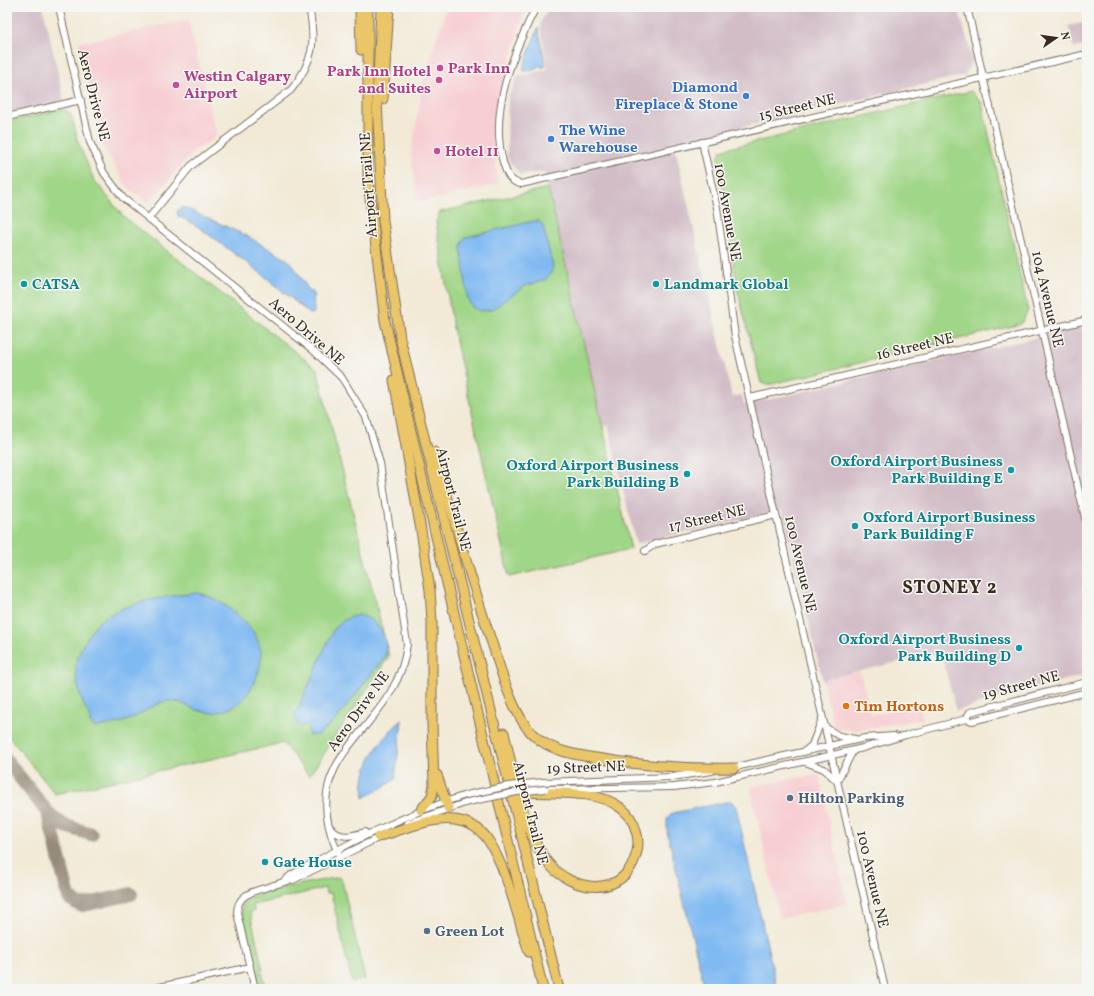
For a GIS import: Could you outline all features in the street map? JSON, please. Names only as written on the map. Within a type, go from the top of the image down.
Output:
[{"type":"highway","points":[[360,7],[363,111],[368,181]]},
{"type":"highway","name":"Airport Trail NE","points":[[368,7],[368,181],[385,321],[543,989]]},
{"type":"highway","name":"Airport Trail NE","points":[[381,7],[377,102],[383,221],[400,338],[478,652],[559,989]]},
{"type":"highway","points":[[383,221],[383,116],[388,7]]},
{"type":"highway","points":[[385,321],[398,410],[421,530],[430,590],[432,622],[432,722],[434,757],[432,796],[421,810]]},
{"type":"highway","points":[[400,338],[486,626],[515,707],[523,722],[534,736],[542,742],[560,750],[579,755],[652,766],[697,769],[734,768]]},
{"type":"highway","points":[[478,652],[496,702],[527,820],[543,854],[550,865],[568,879],[583,886],[604,886],[619,879],[626,873],[637,854],[639,846],[636,828],[623,809],[606,800],[592,796],[546,791],[522,791]]},
{"type":"highway","points":[[434,757],[440,787],[447,805]]},
{"type":"highway","points":[[377,833],[444,820],[466,822],[479,830],[491,846],[503,872],[543,989]]},
{"type":"street","name":"Aero Drive NE","points":[[59,7],[90,142],[104,173],[123,198],[314,351],[342,378],[366,417],[380,463],[406,630],[406,656],[392,692],[336,764],[332,773],[326,792],[328,825],[338,854]]},
{"type":"street","points":[[148,219],[191,166],[290,90],[301,77],[309,62],[313,46],[313,28],[309,7]]},
{"type":"street","name":"15 Street NE","points":[[536,7],[522,35],[515,54],[500,109],[500,152],[507,175],[513,182],[524,183],[1087,54]]},
{"type":"street","name":"104 Avenue NE","points":[[967,7],[1087,526]]},
{"type":"street","points":[[7,117],[81,100]]},
{"type":"street","name":"100 Avenue NE","points":[[702,142],[717,208],[735,336],[885,989]]},
{"type":"street","name":"16 Street NE","points":[[750,398],[1087,320]]},
{"type":"street","name":"17 Street NE","points":[[645,551],[655,544],[776,515]]},
{"type":"street","name":"19 Street NE","points":[[966,719],[970,712],[1087,682]]},
{"type":"street","name":"19 Street NE","points":[[546,791],[691,785],[743,777],[854,750],[906,734],[966,719],[972,720],[1087,692]]},
{"type":"street","points":[[804,753],[812,745],[822,718]]},
{"type":"street","points":[[825,727],[839,736],[858,740]]},
{"type":"street","name":"19 Street NE","points":[[377,833],[402,825],[466,795],[508,786],[543,782],[672,777],[734,768],[858,740],[906,734]]},
{"type":"street","points":[[805,762],[824,769],[837,781],[849,756],[854,750]]},
{"type":"street","name":"19 Street NE","points":[[250,967],[237,913],[239,901],[248,893],[284,881],[291,875],[338,854],[421,810],[522,791]]},
{"type":"street","points":[[328,825],[336,834],[346,837],[377,833]]},
{"type":"street","points":[[151,989],[250,967],[255,989]]},
{"type":"shaded area","points":[[7,7],[43,7],[64,100],[7,114]]},
{"type":"shaded area","points":[[447,7],[528,7],[523,16],[491,130],[498,184],[418,203],[411,154],[424,78]]},
{"type":"shaded area","points":[[549,7],[958,7],[973,60],[965,75],[674,143],[732,397],[742,395],[744,405],[1087,326],[1087,675],[1036,687],[956,711],[941,652],[826,679],[823,682],[782,510],[636,544],[608,425],[603,427],[544,172],[520,175],[507,158],[508,97],[518,77],[548,69],[540,24]]},
{"type":"shaded area","points":[[188,20],[217,136],[195,150],[149,202],[128,188],[102,144],[78,43]]},
{"type":"shaded area","points":[[1087,22],[1087,45],[1074,48],[1068,26]]},
{"type":"shaded area","points":[[860,672],[871,715],[919,704],[923,719],[854,731],[834,727],[823,682],[826,679]]},
{"type":"shaded area","points":[[819,775],[847,904],[780,919],[750,787],[787,779]]},
{"type":"green space","points":[[971,91],[982,103],[1028,311],[1021,324],[768,385],[761,383],[737,288],[724,193],[717,163],[721,150]]},
{"type":"green space","points":[[59,110],[67,111],[72,117],[78,142],[94,180],[123,216],[317,369],[389,656],[309,776],[283,743],[55,794],[7,734],[7,122]]},
{"type":"green space","points":[[548,188],[631,549],[509,577],[453,328],[436,222],[440,212]]},
{"type":"green space","points":[[341,877],[365,979],[352,982],[331,893],[326,894],[325,888],[253,905],[254,911],[250,912],[263,970],[255,971],[242,912],[244,903],[247,900],[263,893]]},
{"type":"green space","points":[[262,972],[266,989],[259,989],[256,974]]},
{"type":"water","points":[[538,28],[546,66],[542,68],[539,65],[535,70],[524,71],[523,68]]},
{"type":"water","points":[[183,207],[247,236],[288,260],[293,265],[310,292],[313,292],[314,313],[310,314],[262,274],[197,226],[178,216],[177,211]]},
{"type":"water","points":[[539,221],[543,226],[553,267],[550,275],[545,280],[525,286],[491,310],[480,311],[473,308],[468,300],[461,248],[463,241],[466,237]]},
{"type":"water","points":[[197,593],[212,598],[234,612],[250,628],[259,644],[261,662],[254,683],[246,696],[235,706],[214,713],[195,709],[181,703],[166,701],[124,722],[96,728],[90,723],[90,715],[82,700],[76,672],[76,664],[80,651],[92,630],[99,622],[120,609],[159,598]]},
{"type":"water","points":[[359,615],[372,621],[380,629],[385,641],[386,655],[336,720],[318,735],[309,735],[308,726],[305,725],[300,727],[296,722],[295,715],[333,630],[344,620]]},
{"type":"water","points":[[402,720],[395,780],[364,798],[365,775],[373,754],[386,736]]},
{"type":"water","points":[[731,801],[736,807],[777,989],[705,989],[667,832],[667,819],[672,813]]},
{"type":"taxiway","points":[[7,761],[48,813],[69,898],[80,905],[84,905],[131,894]]},
{"type":"taxiway","points":[[48,813],[63,825],[91,834]]},
{"type":"place","name":"Park Inn","points":[[440,68]]},
{"type":"place","name":"Park Inn Hotel and Suites","points":[[439,80]]},
{"type":"place","name":"Westin Calgary Airport","points":[[176,85]]},
{"type":"place","name":"Diamond Fireplace & Stone","points":[[746,96]]},
{"type":"place","name":"The Wine Warehouse","points":[[551,139]]},
{"type":"place","name":"Hotel 11","points":[[437,151]]},
{"type":"place","name":"CATSA","points":[[24,284]]},
{"type":"place","name":"Landmark Global","points":[[656,284]]},
{"type":"place","name":"Oxford Airport Business Park Building E","points":[[1011,470]]},
{"type":"place","name":"Oxford Airport Business Park Building B","points":[[687,474]]},
{"type":"place","name":"Oxford Airport Business Park Building F","points":[[855,526]]},
{"type":"place","name":"Oxford Airport Business Park Building D","points":[[1019,648]]},
{"type":"place","name":"Tim Hortons","points":[[846,706]]},
{"type":"place","name":"Hilton Parking","points":[[790,798]]},
{"type":"place","name":"Gate House","points":[[265,862]]},
{"type":"place","name":"Green Lot","points":[[427,931]]},
{"type":"district","name":"STONEY 2","points":[[950,586]]}]
